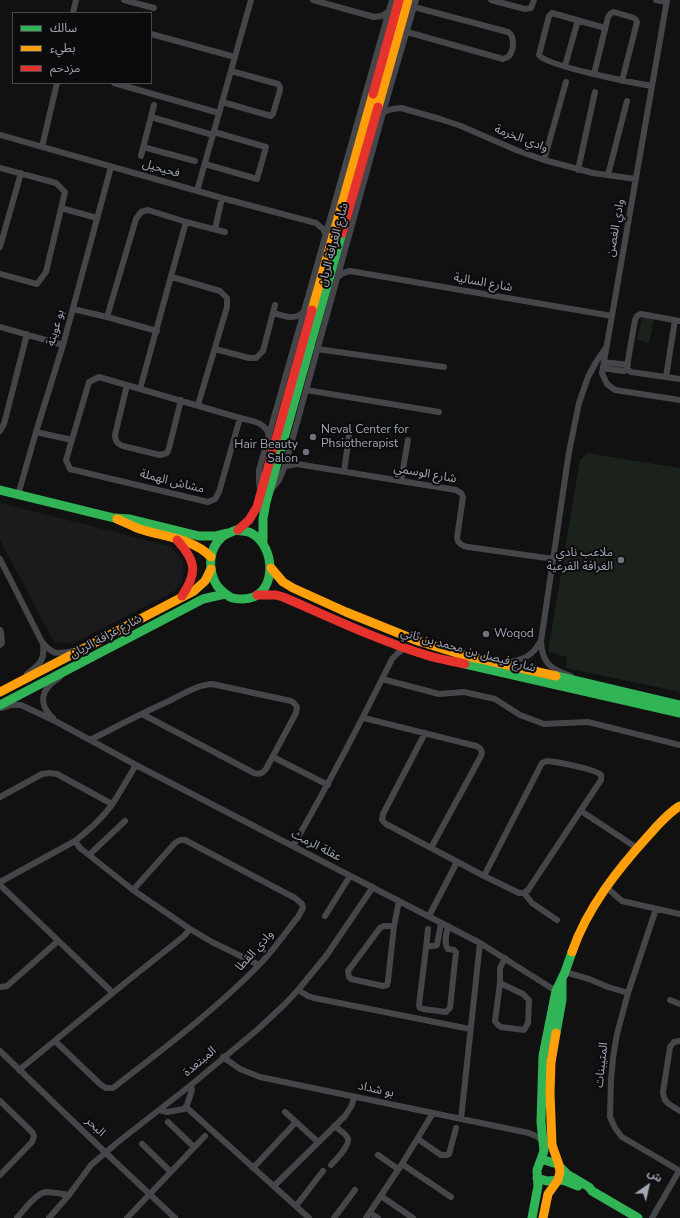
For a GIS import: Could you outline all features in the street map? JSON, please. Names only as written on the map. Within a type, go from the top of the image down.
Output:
[{"type":"street","points":[[74,12],[76,0]]},
{"type":"street","points":[[124,0],[146,3],[154,8]]},
{"type":"street","points":[[197,191],[251,0]]},
{"type":"street","points":[[313,0],[374,17],[381,22],[384,54]]},
{"type":"street","name":"شارع الغرافة الريان","points":[[263,541],[265,492],[287,398],[399,0]]},
{"type":"street","points":[[491,0],[526,10],[531,8],[534,0]]},
{"type":"street","points":[[656,0],[667,1]]},
{"type":"street","name":"وادي الغصن","points":[[667,1],[602,373],[607,384],[615,390],[680,400]]},
{"type":"street","points":[[406,32],[503,58],[508,57],[510,54],[514,39],[512,34],[508,32],[412,2]]},
{"type":"street","name":"شارع الغرافة الريان","points":[[265,492],[279,480],[284,466],[406,32],[412,2]]},
{"type":"street","name":"شارع الغرافة الريان","points":[[238,530],[252,518],[265,492],[325,294],[387,74],[412,2]]},
{"type":"street","points":[[374,17],[382,16],[391,4]]},
{"type":"street","name":"شارع الغرافة الريان","points":[[265,492],[259,474],[274,416],[391,4]]},
{"type":"street","points":[[594,74],[608,17],[614,12],[636,20],[636,26],[622,81]]},
{"type":"street","points":[[605,28],[552,13],[549,16],[539,54],[543,59],[565,66],[622,81],[652,86]]},
{"type":"street","points":[[565,66],[578,20]]},
{"type":"street","points":[[152,34],[235,57]]},
{"type":"street","points":[[222,102],[271,116],[278,98],[280,88],[278,84],[231,71]]},
{"type":"street","points":[[387,74],[389,92]]},
{"type":"street","points":[[544,160],[566,82]]},
{"type":"street","points":[[42,147],[57,84]]},
{"type":"street","points":[[118,84],[219,113]]},
{"type":"street","name":"وادي الخرمة","points":[[389,92],[394,104],[401,108],[451,122],[504,146],[578,170],[636,179]]},
{"type":"street","points":[[578,170],[595,92]]},
{"type":"street","points":[[608,175],[626,101]]},
{"type":"street","points":[[141,156],[154,105]]},
{"type":"street","name":"وادي الخرمة","points":[[383,115],[392,109],[401,108]]},
{"type":"street","points":[[370,134],[383,115]]},
{"type":"street","points":[[151,117],[266,148],[257,179],[205,164]]},
{"type":"street","name":"فحيحيل","points":[[0,135],[316,223]]},
{"type":"street","points":[[143,147],[194,161]]},
{"type":"street","name":"بو عوينة","points":[[18,495],[63,345],[111,167]]},
{"type":"street","points":[[0,168],[56,183],[65,192],[46,272],[37,284],[0,274]]},
{"type":"street","points":[[0,247],[3,223],[21,173]]},
{"type":"street","points":[[316,223],[324,222],[344,197]]},
{"type":"street","points":[[214,229],[222,198]]},
{"type":"street","points":[[61,208],[97,218]]},
{"type":"street","points":[[107,317],[136,219],[141,212],[148,210],[225,232]]},
{"type":"street","points":[[140,389],[186,222]]},
{"type":"street","points":[[316,223],[324,229],[326,258]]},
{"type":"street","points":[[341,237],[342,259],[345,268],[350,271]]},
{"type":"street","points":[[325,294],[343,273],[350,271]]},
{"type":"street","name":"شارع السالية","points":[[350,271],[612,316]]},
{"type":"street","points":[[172,277],[220,291],[227,298],[227,307],[198,406]]},
{"type":"street","points":[[215,348],[249,358],[256,358],[263,351],[275,306]]},
{"type":"street","points":[[73,308],[157,331]]},
{"type":"street","points":[[274,313],[291,318],[298,317],[304,312]]},
{"type":"street","points":[[666,377],[678,321],[642,314],[637,316],[635,320],[628,367],[631,372],[666,377],[680,379]]},
{"type":"street","points":[[291,318],[297,324],[299,330]]},
{"type":"street","points":[[0,327],[63,345]]},
{"type":"street","points":[[0,431],[4,424],[27,334]]},
{"type":"street","points":[[597,686],[552,668],[545,660],[541,652],[541,640],[569,452],[579,403],[584,385],[606,348]]},
{"type":"street","points":[[317,349],[444,367]]},
{"type":"street","points":[[603,365],[623,371],[628,367]]},
{"type":"street","name":"مشاش الهملة","points":[[240,418],[219,492],[215,499],[208,502],[70,469],[66,460],[89,382],[99,377],[261,424]]},
{"type":"street","points":[[127,385],[115,435],[116,441],[123,446],[160,455],[167,453],[181,400]]},
{"type":"street","points":[[306,390],[439,412]]},
{"type":"street","points":[[261,424],[268,423],[287,398]]},
{"type":"street","points":[[261,424],[266,429],[269,436]]},
{"type":"street","points":[[36,432],[72,440]]},
{"type":"street","points":[[344,472],[349,435]]},
{"type":"street","points":[[401,481],[408,440]]},
{"type":"street","name":"شارع الوسمي","points":[[284,466],[297,464],[456,490],[462,495],[457,538],[457,541],[461,545],[554,559]]},
{"type":"street","points":[[0,490],[114,518],[130,519],[142,526],[197,545],[211,557]]},
{"type":"street","points":[[142,526],[199,536],[215,536],[238,530],[251,532],[263,541],[267,548],[270,556],[270,568],[266,585],[257,595],[245,600],[233,598],[225,594],[216,583],[211,569],[211,557],[214,547],[217,542],[227,533]]},
{"type":"street","points":[[176,539],[187,550],[192,560],[194,572],[192,580],[182,597]]},
{"type":"street","points":[[1,563],[42,642],[47,648],[55,653],[62,654],[78,651]]},
{"type":"street","name":"شارع فيصل بن محمد بن ثاني","points":[[270,568],[283,582],[293,588],[346,612],[418,641],[463,655],[680,705]]},
{"type":"street","name":"شارع غرافة الريان","points":[[0,692],[182,597],[204,583],[211,569]]},
{"type":"street","name":"شارع غرافة الريان","points":[[0,707],[202,599],[225,594]]},
{"type":"street","name":"شارع فيصل بن محمد بن ثاني","points":[[257,595],[276,595],[288,598],[392,643],[451,661],[680,713]]},
{"type":"street","points":[[0,630],[2,643],[0,645]]},
{"type":"street","points":[[502,664],[529,656],[536,650],[541,640]]},
{"type":"street","points":[[24,679],[28,673],[42,660],[44,650],[42,642]]},
{"type":"street","points":[[293,846],[364,718],[392,659],[392,643]]},
{"type":"street","points":[[392,659],[405,648]]},
{"type":"street","name":"عقلة الرمث","points":[[57,722],[45,710],[43,697],[48,687],[63,673]]},
{"type":"street","points":[[382,680],[439,694],[464,692],[495,699],[520,715],[544,724],[588,722],[680,745]]},
{"type":"street","points":[[90,740],[142,714],[192,690],[207,684],[291,702],[296,705],[297,710],[264,772],[258,774],[142,714]]},
{"type":"street","name":"عقلة الرمث","points":[[0,707],[21,705],[57,722],[136,765],[480,943],[559,992]]},
{"type":"street","points":[[364,718],[476,746],[482,751],[481,756],[431,848]]},
{"type":"street","points":[[425,733],[382,817],[384,823],[484,876],[514,891],[524,893],[532,903],[557,920]]},
{"type":"street","points":[[273,757],[328,785]]},
{"type":"street","points":[[484,876],[544,762],[550,761],[600,773],[601,780],[524,893]]},
{"type":"street","points":[[0,882],[75,841],[92,827],[112,804],[136,765]]},
{"type":"street","points":[[0,797],[42,774],[50,773],[57,774],[112,804]]},
{"type":"street","points":[[532,1218],[537,1191],[537,1170],[544,1151],[541,1122],[543,1056],[559,992],[574,946],[584,924],[606,887],[637,848],[659,824],[680,806]]},
{"type":"street","points":[[581,811],[637,848]]},
{"type":"street","points":[[89,855],[125,821]]},
{"type":"street","name":"وادي القطا","points":[[55,1041],[100,1084],[106,1088],[113,1088],[208,1013],[259,965],[298,917],[303,906],[295,898],[185,840],[180,840],[175,843],[133,890]]},
{"type":"street","points":[[75,841],[80,848],[133,890],[190,929],[212,942],[259,965]]},
{"type":"street","points":[[429,916],[457,862]]},
{"type":"street","points":[[325,916],[350,876]]},
{"type":"street","points":[[0,886],[113,993]]},
{"type":"street","name":"المبتعدة","points":[[49,1218],[91,1166],[106,1152],[191,1085],[261,1026],[298,990],[326,956],[373,887]]},
{"type":"street","points":[[606,887],[622,901],[680,914]]},
{"type":"street","points":[[394,926],[384,926],[380,928],[348,971],[348,977],[383,986],[387,985],[394,926],[399,901]]},
{"type":"street","name":"المتيبنات","points":[[652,1218],[680,1171],[622,1137],[615,1128],[610,1117],[611,1080],[617,1034],[628,993],[656,908]]},
{"type":"street","points":[[426,948],[428,946],[437,946],[441,923]]},
{"type":"street","points":[[428,929],[419,1005],[420,1008],[423,1009],[446,1012],[450,1008],[457,948],[448,949],[446,947],[445,942],[448,926]]},
{"type":"street","points":[[19,1070],[181,938],[190,929]]},
{"type":"street","points":[[0,987],[7,986],[58,941]]},
{"type":"street","points":[[461,1119],[480,943]]},
{"type":"street","points":[[500,983],[524,994],[529,1000],[528,1023],[524,1030],[501,1027],[494,1021],[500,983],[500,968],[505,958]]},
{"type":"street","points":[[564,975],[589,979],[628,993]]},
{"type":"street","points":[[298,990],[314,998],[470,1029]]},
{"type":"street","points":[[543,1218],[548,1194],[560,1174],[560,1167],[552,1145],[550,1080],[559,992]]},
{"type":"street","points":[[670,1000],[680,1004]]},
{"type":"street","points":[[680,1041],[674,1042],[670,1047],[663,1092],[665,1101],[680,1110]]},
{"type":"street","name":"البحر","points":[[0,1051],[176,1218]]},
{"type":"street","name":"بو شداد","points":[[223,1057],[240,1070],[260,1077],[529,1133],[538,1136],[544,1142]]},
{"type":"street","points":[[186,1108],[192,1090],[191,1085]]},
{"type":"street","points":[[274,1186],[348,1111],[354,1097]]},
{"type":"street","points":[[0,1101],[32,1132],[34,1136],[32,1142],[0,1175]]},
{"type":"street","points":[[159,1110],[167,1112],[186,1108]]},
{"type":"street","points":[[186,1108],[309,1218]]},
{"type":"street","points":[[285,1112],[318,1142]]},
{"type":"street","points":[[378,1218],[368,1215],[418,1139],[433,1113]]},
{"type":"street","points":[[168,1122],[194,1147]]},
{"type":"street","points":[[253,1168],[296,1122]]},
{"type":"street","points":[[529,1133],[536,1129],[541,1122]]},
{"type":"street","points":[[331,1166],[349,1141],[347,1137],[334,1126]]},
{"type":"street","points":[[418,1139],[441,1155],[448,1155],[456,1128]]},
{"type":"street","points":[[127,1218],[205,1136]]},
{"type":"street","points":[[142,1144],[171,1172]]},
{"type":"street","points":[[378,1155],[451,1197]]},
{"type":"street","points":[[541,1159],[553,1162],[567,1174],[589,1187],[592,1191],[638,1218]]},
{"type":"street","points":[[296,1206],[323,1171]]},
{"type":"street","points":[[537,1178],[546,1182],[557,1180],[566,1181],[587,1191],[592,1191]]},
{"type":"street","points":[[334,1218],[355,1190]]},
{"type":"street","points":[[16,1218],[41,1194],[48,1192],[69,1195]]},
{"type":"street","points":[[381,1196],[412,1218]]},
{"type":"shaded area","points":[[642,317],[654,319],[649,343],[637,340]]},
{"type":"shaded area","name":"ملاعب نادي الغرافة الفرعية","points":[[587,453],[680,468],[680,692],[566,668],[567,657],[548,652],[580,460]]},
{"type":"shaded area","points":[[0,503],[170,546],[183,561],[183,581],[175,591],[72,644],[54,642],[0,540]]},
{"type":"traffic: fast","points":[[263,541],[263,519],[266,502],[342,233]]},
{"type":"traffic: fast","points":[[0,490],[114,518],[130,519],[199,536],[215,536],[227,533]]},
{"type":"traffic: fast","points":[[236,530],[249,532],[260,540],[266,549],[269,560],[270,572],[267,582],[262,591],[254,597],[242,599],[234,599],[230,597],[218,587],[211,570],[211,558],[214,547],[222,537],[236,530]]},
{"type":"traffic: fast","points":[[0,705],[203,599],[225,594]]},
{"type":"traffic: fast","points":[[465,664],[680,713]]},
{"type":"traffic: fast","points":[[556,676],[680,705]]},
{"type":"traffic: fast","points":[[532,1218],[538,1186],[537,1170],[544,1151],[541,1122],[543,1056],[556,991],[572,952]]},
{"type":"traffic: fast","points":[[556,1033],[562,1000],[562,980]]},
{"type":"traffic: fast","points":[[541,1159],[557,1164],[567,1174],[589,1187],[592,1191],[638,1218]]},
{"type":"traffic: fast","points":[[537,1178],[547,1181],[563,1180],[578,1186]]},
{"type":"traffic: slow","points":[[378,107],[408,0]]},
{"type":"traffic: slow","points":[[312,310],[373,94]]},
{"type":"traffic: slow","points":[[117,519],[137,528],[176,538],[195,545],[211,557]]},
{"type":"traffic: slow","points":[[271,568],[283,582],[293,588],[346,612],[418,641],[463,655],[556,676]]},
{"type":"traffic: slow","points":[[0,692],[194,591],[205,581],[211,569]]},
{"type":"traffic: slow","points":[[572,952],[586,920],[615,875],[660,823],[671,812],[680,806]]},
{"type":"traffic: slow","points":[[543,1218],[548,1194],[558,1180],[560,1172],[552,1145],[550,1093],[551,1062],[556,1033]]},
{"type":"traffic: jam","points":[[373,94],[399,0]]},
{"type":"traffic: jam","points":[[342,233],[378,107]]},
{"type":"traffic: jam","points":[[238,530],[249,520],[257,507],[312,310]]},
{"type":"traffic: jam","points":[[177,540],[188,554],[193,567],[191,580],[182,596]]},
{"type":"traffic: jam","points":[[257,595],[276,595],[283,597],[354,628],[408,649],[465,664]]},
{"type":"place","name":"Neval Center for Phsiotherapist","points":[[313,437]]},
{"type":"place","name":"Hair Beauty Salon","points":[[306,452]]},
{"type":"place","name":"ملاعب نادي الغرافة الفرعية","points":[[621,560]]},
{"type":"place","name":"Woqod","points":[[486,634]]}]
